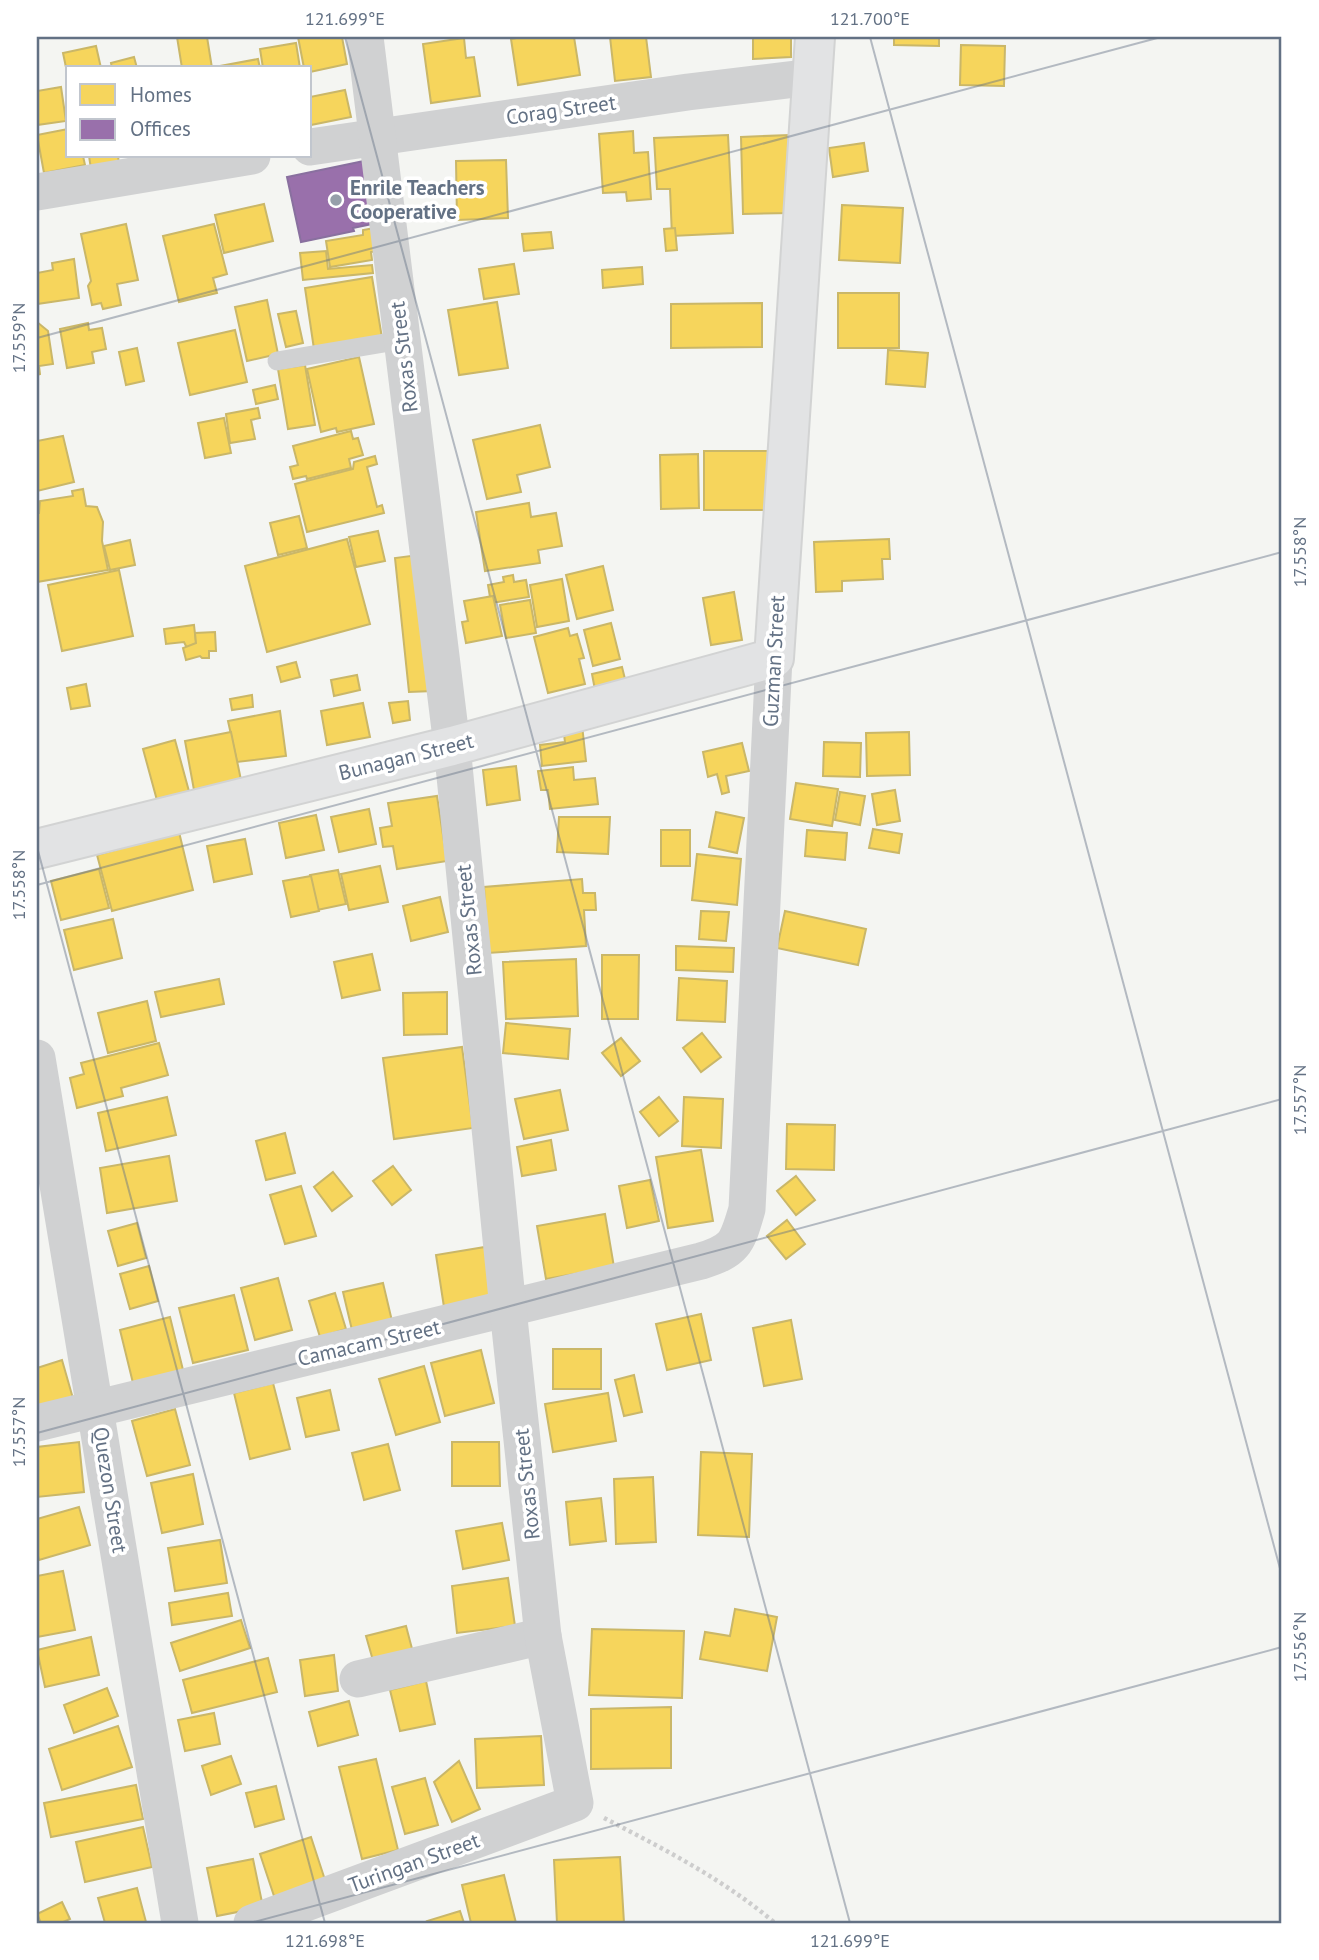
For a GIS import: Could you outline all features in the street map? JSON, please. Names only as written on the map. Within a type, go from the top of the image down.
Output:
[{"type":"main road","name":"Guzman Street","points":[[774,658],[814,37]]},
{"type":"main road","name":"Bunagan Street","points":[[37,849],[452,746],[774,658]]},
{"type":"street","name":"Roxas Street","points":[[365,37],[452,746],[543,1636],[575,1803]]},
{"type":"street","name":"Corag Street","points":[[312,147],[688,92],[812,77]]},
{"type":"street","points":[[37,192],[240,158]]},
{"type":"street","name":"Guzman Street","points":[[701,1261],[718,1256],[737,1242],[747,1209],[774,658]]},
{"type":"street","name":"Quezon Street","points":[[37,1058],[180,1923]]},
{"type":"street","name":"Camacam Street","points":[[37,1423],[701,1261]]},
{"type":"street","points":[[358,1679],[543,1636]]},
{"type":"street","name":"Turingan Street","points":[[252,1923],[575,1803]]},
{"type":"lane","points":[[277,361],[402,340]]},
{"type":"path","points":[[575,1803],[689,1863],[753,1905],[775,1923]]},
{"type":"building: Homes","points":[[177,37],[207,37],[212,66],[182,66]]},
{"type":"building: Homes","points":[[298,37],[342,37],[347,64],[312,72],[312,66],[304,66]]},
{"type":"building: Homes","points":[[574,37],[580,75],[518,85],[511,39]]},
{"type":"building: Homes","points":[[610,37],[646,37],[651,77],[615,81]]},
{"type":"building: Homes","points":[[753,37],[791,37],[791,57],[753,59]]},
{"type":"building: Homes","points":[[894,37],[939,37],[939,46],[894,45]]},
{"type":"building: Homes","points":[[464,38],[466,58],[474,57],[480,96],[431,103],[423,44]]},
{"type":"building: Homes","points":[[296,43],[300,66],[263,66],[260,49]]},
{"type":"building: Homes","points":[[961,45],[1005,46],[1004,86],[960,85]]},
{"type":"building: Homes","points":[[96,46],[101,66],[66,67],[63,53]]},
{"type":"building: Homes","points":[[134,57],[136,66],[112,66],[111,63]]},
{"type":"building: Homes","points":[[258,59],[260,66],[220,66]]},
{"type":"building: Homes","points":[[61,87],[66,121],[37,125],[37,91]]},
{"type":"building: Homes","points":[[345,90],[351,117],[312,125],[312,97]]},
{"type":"building: Homes","points":[[66,129],[66,158],[83,158],[85,165],[44,173],[37,135]]},
{"type":"building: Homes","points":[[633,131],[634,153],[648,152],[651,199],[627,201],[626,192],[603,193],[599,134]]},
{"type":"building: Homes","points":[[728,135],[733,233],[672,236],[670,189],[657,189],[654,138]]},
{"type":"building: Homes","points":[[789,135],[791,213],[743,214],[741,137]]},
{"type":"building: Homes","points":[[864,143],[868,171],[833,177],[829,148]]},
{"type":"building: Homes","points":[[89,158],[118,158],[119,164],[91,169]]},
{"type":"building: Homes","points":[[506,160],[508,218],[457,220],[456,161]]},
{"type":"building: Homes","points":[[264,204],[273,241],[224,253],[215,215]]},
{"type":"building: Homes","points":[[842,205],[903,208],[900,263],[839,260]]},
{"type":"building: Homes","points":[[126,224],[138,280],[117,284],[121,305],[103,309],[101,303],[92,305],[88,286],[91,281],[81,234]]},
{"type":"building: Homes","points":[[214,224],[227,274],[213,278],[217,293],[179,302],[163,236]]},
{"type":"building: Homes","points":[[380,227],[384,250],[371,252],[372,260],[330,267],[326,241],[363,235],[363,230]]},
{"type":"building: Homes","points":[[675,228],[677,250],[666,251],[664,229]]},
{"type":"building: Homes","points":[[551,232],[553,248],[524,251],[522,234]]},
{"type":"building: Homes","points":[[326,251],[328,269],[372,265],[373,273],[303,280],[300,253]]},
{"type":"building: Homes","points":[[74,259],[79,298],[37,304],[37,273],[53,270],[52,263]]},
{"type":"building: Homes","points":[[514,264],[519,294],[484,299],[479,269]]},
{"type":"building: Homes","points":[[642,267],[643,284],[603,288],[602,270]]},
{"type":"building: Homes","points":[[372,277],[382,338],[314,349],[305,288]]},
{"type":"building: Homes","points":[[838,293],[899,293],[899,348],[838,348]]},
{"type":"building: Homes","points":[[267,300],[278,354],[247,361],[235,307]]},
{"type":"building: Homes","points":[[497,302],[508,368],[459,375],[448,310]]},
{"type":"building: Homes","points":[[762,303],[762,347],[671,348],[671,304]]},
{"type":"building: Homes","points":[[296,311],[303,343],[286,347],[278,314]]},
{"type":"building: Homes","points":[[37,322],[48,331],[53,364],[39,366],[40,374],[37,375]]},
{"type":"building: Homes","points":[[88,323],[89,330],[102,328],[106,349],[92,352],[94,363],[67,368],[60,329]]},
{"type":"building: Homes","points":[[235,330],[247,382],[190,395],[178,343]]},
{"type":"building: Homes","points":[[137,348],[144,381],[126,385],[119,352]]},
{"type":"building: Homes","points":[[888,350],[928,353],[925,387],[886,384]]},
{"type":"building: Homes","points":[[359,357],[374,424],[337,432],[336,428],[321,432],[307,369]]},
{"type":"building: Homes","points":[[305,365],[315,425],[288,429],[278,369]]},
{"type":"building: Homes","points":[[275,385],[278,399],[256,404],[253,390]]},
{"type":"building: Homes","points":[[258,408],[260,418],[251,420],[255,439],[230,443],[226,414]]},
{"type":"building: Homes","points":[[224,418],[231,453],[205,458],[198,423]]},
{"type":"building: Homes","points":[[540,425],[550,467],[517,475],[521,492],[487,499],[473,440]]},
{"type":"building: Homes","points":[[351,431],[353,439],[358,438],[363,455],[349,459],[351,468],[307,479],[306,476],[293,479],[290,467],[298,465],[293,446]]},
{"type":"building: Homes","points":[[63,436],[74,482],[37,491],[37,441]]},
{"type":"building: Homes","points":[[704,451],[777,451],[777,510],[704,510]]},
{"type":"building: Homes","points":[[698,454],[699,508],[661,509],[660,455]]},
{"type":"building: Homes","points":[[375,456],[377,464],[367,467],[377,507],[382,505],[384,513],[307,532],[295,484],[353,469],[354,462]]},
{"type":"building: Homes","points":[[83,489],[86,506],[97,507],[103,522],[102,541],[108,570],[37,582],[37,513],[40,501],[73,496],[72,491]]},
{"type":"building: Homes","points":[[529,503],[531,517],[556,513],[562,546],[538,550],[540,563],[485,571],[476,512]]},
{"type":"building: Homes","points":[[299,516],[307,548],[278,555],[270,523]]},
{"type":"building: Homes","points":[[378,531],[385,561],[356,567],[349,537]]},
{"type":"building: Homes","points":[[347,539],[370,624],[267,652],[245,566]]},
{"type":"building: Homes","points":[[889,539],[890,559],[882,559],[883,579],[842,581],[842,591],[816,592],[814,542]]},
{"type":"building: Homes","points":[[130,540],[135,565],[110,570],[104,546]]},
{"type":"building: Homes","points":[[418,555],[433,691],[409,692],[395,558]]},
{"type":"building: Homes","points":[[603,566],[613,610],[577,619],[566,575]]},
{"type":"building: Homes","points":[[119,570],[133,636],[62,651],[48,585]]},
{"type":"building: Homes","points":[[513,575],[514,582],[526,580],[529,597],[491,603],[488,585],[504,582],[503,577]]},
{"type":"building: Homes","points":[[562,579],[569,621],[537,627],[530,585]]},
{"type":"building: Homes","points":[[734,592],[742,640],[711,645],[703,598]]},
{"type":"building: Homes","points":[[493,596],[502,636],[466,643],[462,622],[468,621],[464,601]]},
{"type":"building: Homes","points":[[530,600],[536,633],[506,638],[500,605]]},
{"type":"building: Homes","points":[[611,623],[620,659],[593,666],[584,630]]},
{"type":"building: Homes","points":[[194,625],[196,643],[187,648],[184,642],[166,644],[164,629]]},
{"type":"building: Homes","points":[[568,628],[570,636],[577,634],[584,658],[579,659],[585,684],[548,693],[534,637]]},
{"type":"building: Homes","points":[[215,632],[216,651],[209,651],[209,658],[200,656],[186,660],[183,648],[196,643],[195,633]]},
{"type":"building: Homes","points":[[296,662],[300,677],[281,682],[277,667]]},
{"type":"building: Homes","points":[[622,667],[626,683],[595,690],[592,674]]},
{"type":"building: Homes","points":[[357,675],[360,690],[334,696],[331,680]]},
{"type":"building: Homes","points":[[86,684],[90,706],[71,709],[67,688]]},
{"type":"building: Homes","points":[[252,695],[253,707],[232,710],[230,699]]},
{"type":"building: Homes","points":[[408,701],[410,720],[393,723],[389,703]]},
{"type":"building: Homes","points":[[363,703],[370,737],[327,745],[321,711]]},
{"type":"building: Homes","points":[[280,711],[286,756],[237,762],[228,721]]},
{"type":"building: Homes","points":[[582,725],[586,761],[542,766],[540,745],[565,742],[563,727]]},
{"type":"building: Homes","points":[[231,732],[241,780],[194,790],[185,741]]},
{"type":"building: Homes","points":[[909,732],[910,775],[867,776],[866,733]]},
{"type":"building: Homes","points":[[175,740],[190,795],[158,804],[143,749]]},
{"type":"building: Homes","points":[[824,742],[861,743],[860,777],[823,776]]},
{"type":"building: Homes","points":[[742,743],[749,771],[726,776],[729,792],[722,794],[717,774],[708,777],[703,752]]},
{"type":"building: Homes","points":[[516,766],[520,800],[487,805],[483,770]]},
{"type":"building: Homes","points":[[573,767],[574,780],[595,778],[598,804],[550,809],[548,790],[541,790],[538,771]]},
{"type":"building: Homes","points":[[796,783],[838,789],[832,826],[790,819]]},
{"type":"building: Homes","points":[[895,790],[900,821],[877,825],[872,794]]},
{"type":"building: Homes","points":[[840,792],[865,796],[860,825],[835,820]]},
{"type":"building: Homes","points":[[437,796],[447,861],[397,869],[393,846],[383,847],[380,828],[392,826],[388,803]]},
{"type":"building: Homes","points":[[369,809],[376,844],[339,852],[331,817]]},
{"type":"building: Homes","points":[[716,812],[744,818],[737,853],[709,847]]},
{"type":"building: Homes","points":[[316,815],[324,850],[286,858],[279,823]]},
{"type":"building: Homes","points":[[559,817],[610,817],[608,854],[557,852]]},
{"type":"building: Homes","points":[[873,829],[902,834],[899,853],[869,848]]},
{"type":"building: Homes","points":[[661,830],[690,830],[690,866],[661,866]]},
{"type":"building: Homes","points":[[807,830],[847,833],[845,860],[805,856]]},
{"type":"building: Homes","points":[[179,832],[193,890],[112,911],[97,855]]},
{"type":"building: Homes","points":[[245,839],[252,874],[214,882],[207,846]]},
{"type":"building: Homes","points":[[697,854],[741,859],[737,905],[692,900]]},
{"type":"building: Homes","points":[[380,866],[388,902],[349,910],[341,874]]},
{"type":"building: Homes","points":[[99,869],[109,908],[61,920],[51,881]]},
{"type":"building: Homes","points":[[338,870],[346,904],[317,910],[310,875]]},
{"type":"building: Homes","points":[[311,876],[319,911],[291,917],[283,881]]},
{"type":"building: Homes","points":[[582,879],[583,893],[595,893],[596,910],[584,910],[586,946],[488,953],[484,887]]},
{"type":"building: Homes","points":[[440,897],[448,932],[411,941],[403,906]]},
{"type":"building: Homes","points":[[701,911],[729,912],[726,941],[699,939]]},
{"type":"building: Homes","points":[[785,911],[866,929],[858,965],[777,948]]},
{"type":"building: Homes","points":[[113,919],[122,958],[74,970],[64,930]]},
{"type":"building: Homes","points":[[676,946],[734,948],[733,972],[676,970]]},
{"type":"building: Homes","points":[[372,954],[380,990],[342,998],[334,962]]},
{"type":"building: Homes","points":[[602,955],[639,955],[638,1019],[602,1019]]},
{"type":"building: Homes","points":[[576,959],[578,1016],[506,1019],[503,962]]},
{"type":"building: Homes","points":[[679,978],[727,981],[725,1022],[677,1020]]},
{"type":"building: Homes","points":[[219,979],[224,1004],[161,1017],[155,992]]},
{"type":"building: Homes","points":[[447,992],[447,1034],[404,1035],[403,993]]},
{"type":"building: Homes","points":[[147,1001],[156,1041],[108,1053],[98,1013]]},
{"type":"building: Homes","points":[[506,1023],[570,1029],[568,1059],[503,1053]]},
{"type":"building: Homes","points":[[702,1033],[721,1057],[701,1072],[683,1048]]},
{"type":"building: Homes","points":[[621,1038],[640,1061],[621,1076],[602,1053]]},
{"type":"building: Homes","points":[[159,1043],[168,1075],[121,1088],[123,1096],[77,1108],[70,1078],[84,1074],[81,1063]]},
{"type":"building: Homes","points":[[462,1047],[473,1128],[394,1139],[383,1058]]},
{"type":"building: Homes","points":[[560,1090],[568,1130],[524,1139],[515,1099]]},
{"type":"building: Homes","points":[[167,1097],[176,1135],[106,1151],[98,1113]]},
{"type":"building: Homes","points":[[659,1097],[678,1121],[659,1136],[640,1112]]},
{"type":"building: Homes","points":[[684,1097],[723,1099],[721,1148],[682,1146]]},
{"type":"building: Homes","points":[[787,1124],[835,1125],[834,1170],[786,1169]]},
{"type":"building: Homes","points":[[285,1133],[295,1173],[266,1180],[256,1141]]},
{"type":"building: Homes","points":[[551,1140],[556,1170],[522,1176],[517,1147]]},
{"type":"building: Homes","points":[[701,1150],[713,1221],[668,1228],[656,1157]]},
{"type":"building: Homes","points":[[169,1156],[177,1201],[107,1213],[100,1168]]},
{"type":"building: Homes","points":[[393,1166],[411,1190],[392,1205],[373,1181]]},
{"type":"building: Homes","points":[[333,1172],[352,1196],[332,1211],[314,1187]]},
{"type":"building: Homes","points":[[796,1176],[815,1200],[796,1215],[777,1191]]},
{"type":"building: Homes","points":[[650,1180],[659,1221],[627,1228],[619,1186]]},
{"type":"building: Homes","points":[[301,1186],[316,1236],[285,1244],[270,1195]]},
{"type":"building: Homes","points":[[605,1214],[614,1267],[546,1279],[537,1226]]},
{"type":"building: Homes","points":[[787,1220],[805,1244],[786,1259],[767,1236]]},
{"type":"building: Homes","points":[[137,1223],[146,1258],[118,1266],[108,1231]]},
{"type":"building: Homes","points":[[485,1247],[494,1299],[444,1307],[436,1255]]},
{"type":"building: Homes","points":[[149,1266],[158,1301],[130,1309],[120,1274]]},
{"type":"building: Homes","points":[[278,1278],[292,1330],[255,1340],[241,1288]]},
{"type":"building: Homes","points":[[383,1283],[392,1321],[352,1330],[343,1292]]},
{"type":"building: Homes","points":[[335,1293],[346,1329],[320,1337],[309,1301]]},
{"type":"building: Homes","points":[[234,1295],[248,1350],[193,1363],[179,1308]]},
{"type":"building: Homes","points":[[701,1314],[711,1360],[667,1370],[656,1324]]},
{"type":"building: Homes","points":[[170,1317],[183,1370],[133,1383],[120,1330]]},
{"type":"building: Homes","points":[[791,1320],[802,1379],[764,1386],[753,1328]]},
{"type":"building: Homes","points":[[553,1349],[601,1349],[601,1389],[553,1389]]},
{"type":"building: Homes","points":[[481,1350],[494,1403],[445,1416],[431,1363]]},
{"type":"building: Homes","points":[[62,1360],[74,1402],[37,1413],[37,1368]]},
{"type":"building: Homes","points":[[424,1366],[440,1422],[396,1435],[379,1379]]},
{"type":"building: Homes","points":[[634,1375],[642,1412],[624,1416],[615,1380]]},
{"type":"building: Homes","points":[[273,1383],[290,1449],[250,1459],[234,1393]]},
{"type":"building: Homes","points":[[330,1390],[339,1430],[306,1437],[297,1398]]},
{"type":"building: Homes","points":[[608,1393],[616,1441],[553,1452],[545,1404]]},
{"type":"building: Homes","points":[[175,1409],[190,1465],[147,1476],[132,1421]]},
{"type":"building: Homes","points":[[79,1442],[84,1492],[37,1497],[37,1447]]},
{"type":"building: Homes","points":[[452,1442],[499,1442],[500,1486],[452,1486]]},
{"type":"building: Homes","points":[[388,1444],[400,1490],[364,1500],[352,1453]]},
{"type":"building: Homes","points":[[701,1452],[752,1454],[749,1537],[698,1535]]},
{"type":"building: Homes","points":[[193,1474],[203,1524],[162,1533],[151,1483]]},
{"type":"building: Homes","points":[[653,1477],[656,1542],[616,1544],[614,1479]]},
{"type":"building: Homes","points":[[601,1498],[606,1541],[570,1545],[566,1502]]},
{"type":"building: Homes","points":[[79,1507],[90,1545],[39,1560],[37,1519]]},
{"type":"building: Homes","points":[[502,1523],[509,1560],[463,1569],[456,1531]]},
{"type":"building: Homes","points":[[220,1540],[227,1583],[175,1591],[168,1548]]},
{"type":"building: Homes","points":[[63,1571],[75,1630],[37,1637],[37,1576]]},
{"type":"building: Homes","points":[[508,1578],[515,1626],[457,1633],[452,1586]]},
{"type":"building: Homes","points":[[228,1593],[232,1616],[172,1625],[169,1603]]},
{"type":"building: Homes","points":[[735,1609],[777,1617],[767,1671],[700,1659],[705,1632],[730,1636]]},
{"type":"building: Homes","points":[[241,1620],[250,1648],[180,1671],[171,1643]]},
{"type":"building: Homes","points":[[406,1626],[415,1660],[376,1671],[366,1636]]},
{"type":"building: Homes","points":[[592,1629],[684,1631],[682,1698],[589,1695]]},
{"type":"building: Homes","points":[[91,1637],[99,1675],[45,1687],[37,1650]]},
{"type":"building: Homes","points":[[334,1655],[338,1691],[305,1696],[300,1660]]},
{"type":"building: Homes","points":[[268,1658],[277,1692],[192,1713],[183,1680]]},
{"type":"building: Homes","points":[[426,1681],[435,1724],[400,1731],[390,1690]]},
{"type":"building: Homes","points":[[107,1688],[118,1716],[74,1733],[64,1705]]},
{"type":"building: Homes","points":[[349,1701],[358,1735],[318,1746],[309,1712]]},
{"type":"building: Homes","points":[[671,1707],[671,1768],[591,1769],[591,1709]]},
{"type":"building: Homes","points":[[214,1713],[220,1744],[185,1751],[178,1720]]},
{"type":"building: Homes","points":[[118,1726],[132,1767],[62,1790],[49,1749]]},
{"type":"building: Homes","points":[[541,1736],[544,1785],[477,1788],[475,1739]]},
{"type":"building: Homes","points":[[231,1756],[241,1784],[211,1795],[202,1766]]},
{"type":"building: Homes","points":[[376,1759],[398,1850],[362,1859],[339,1767]]},
{"type":"building: Homes","points":[[459,1761],[480,1809],[452,1822],[434,1782]]},
{"type":"building: Homes","points":[[425,1778],[438,1825],[405,1834],[392,1787]]},
{"type":"building: Homes","points":[[136,1785],[143,1819],[51,1837],[44,1803]]},
{"type":"building: Homes","points":[[276,1786],[284,1819],[255,1827],[246,1793]]},
{"type":"building: Homes","points":[[143,1827],[152,1867],[85,1882],[76,1842]]},
{"type":"building: Homes","points":[[311,1837],[326,1883],[275,1899],[260,1854]]},
{"type":"building: Homes","points":[[620,1857],[624,1923],[557,1923],[554,1860]]},
{"type":"building: Homes","points":[[253,1859],[263,1907],[217,1916],[207,1868]]},
{"type":"building: Homes","points":[[504,1875],[516,1923],[471,1923],[462,1885]]},
{"type":"building: Homes","points":[[137,1888],[146,1922],[105,1923],[98,1898]]},
{"type":"building: Homes","points":[[62,1902],[70,1919],[61,1923],[41,1923],[37,1914]]},
{"type":"building: Homes","points":[[460,1911],[464,1923],[427,1921]]},
{"type":"building: Offices","points":[[364,161],[377,223],[353,228],[354,231],[301,242],[287,177]]},
{"type":"place","name":"Enrile Teachers Cooperative","points":[[336,200]]}]
